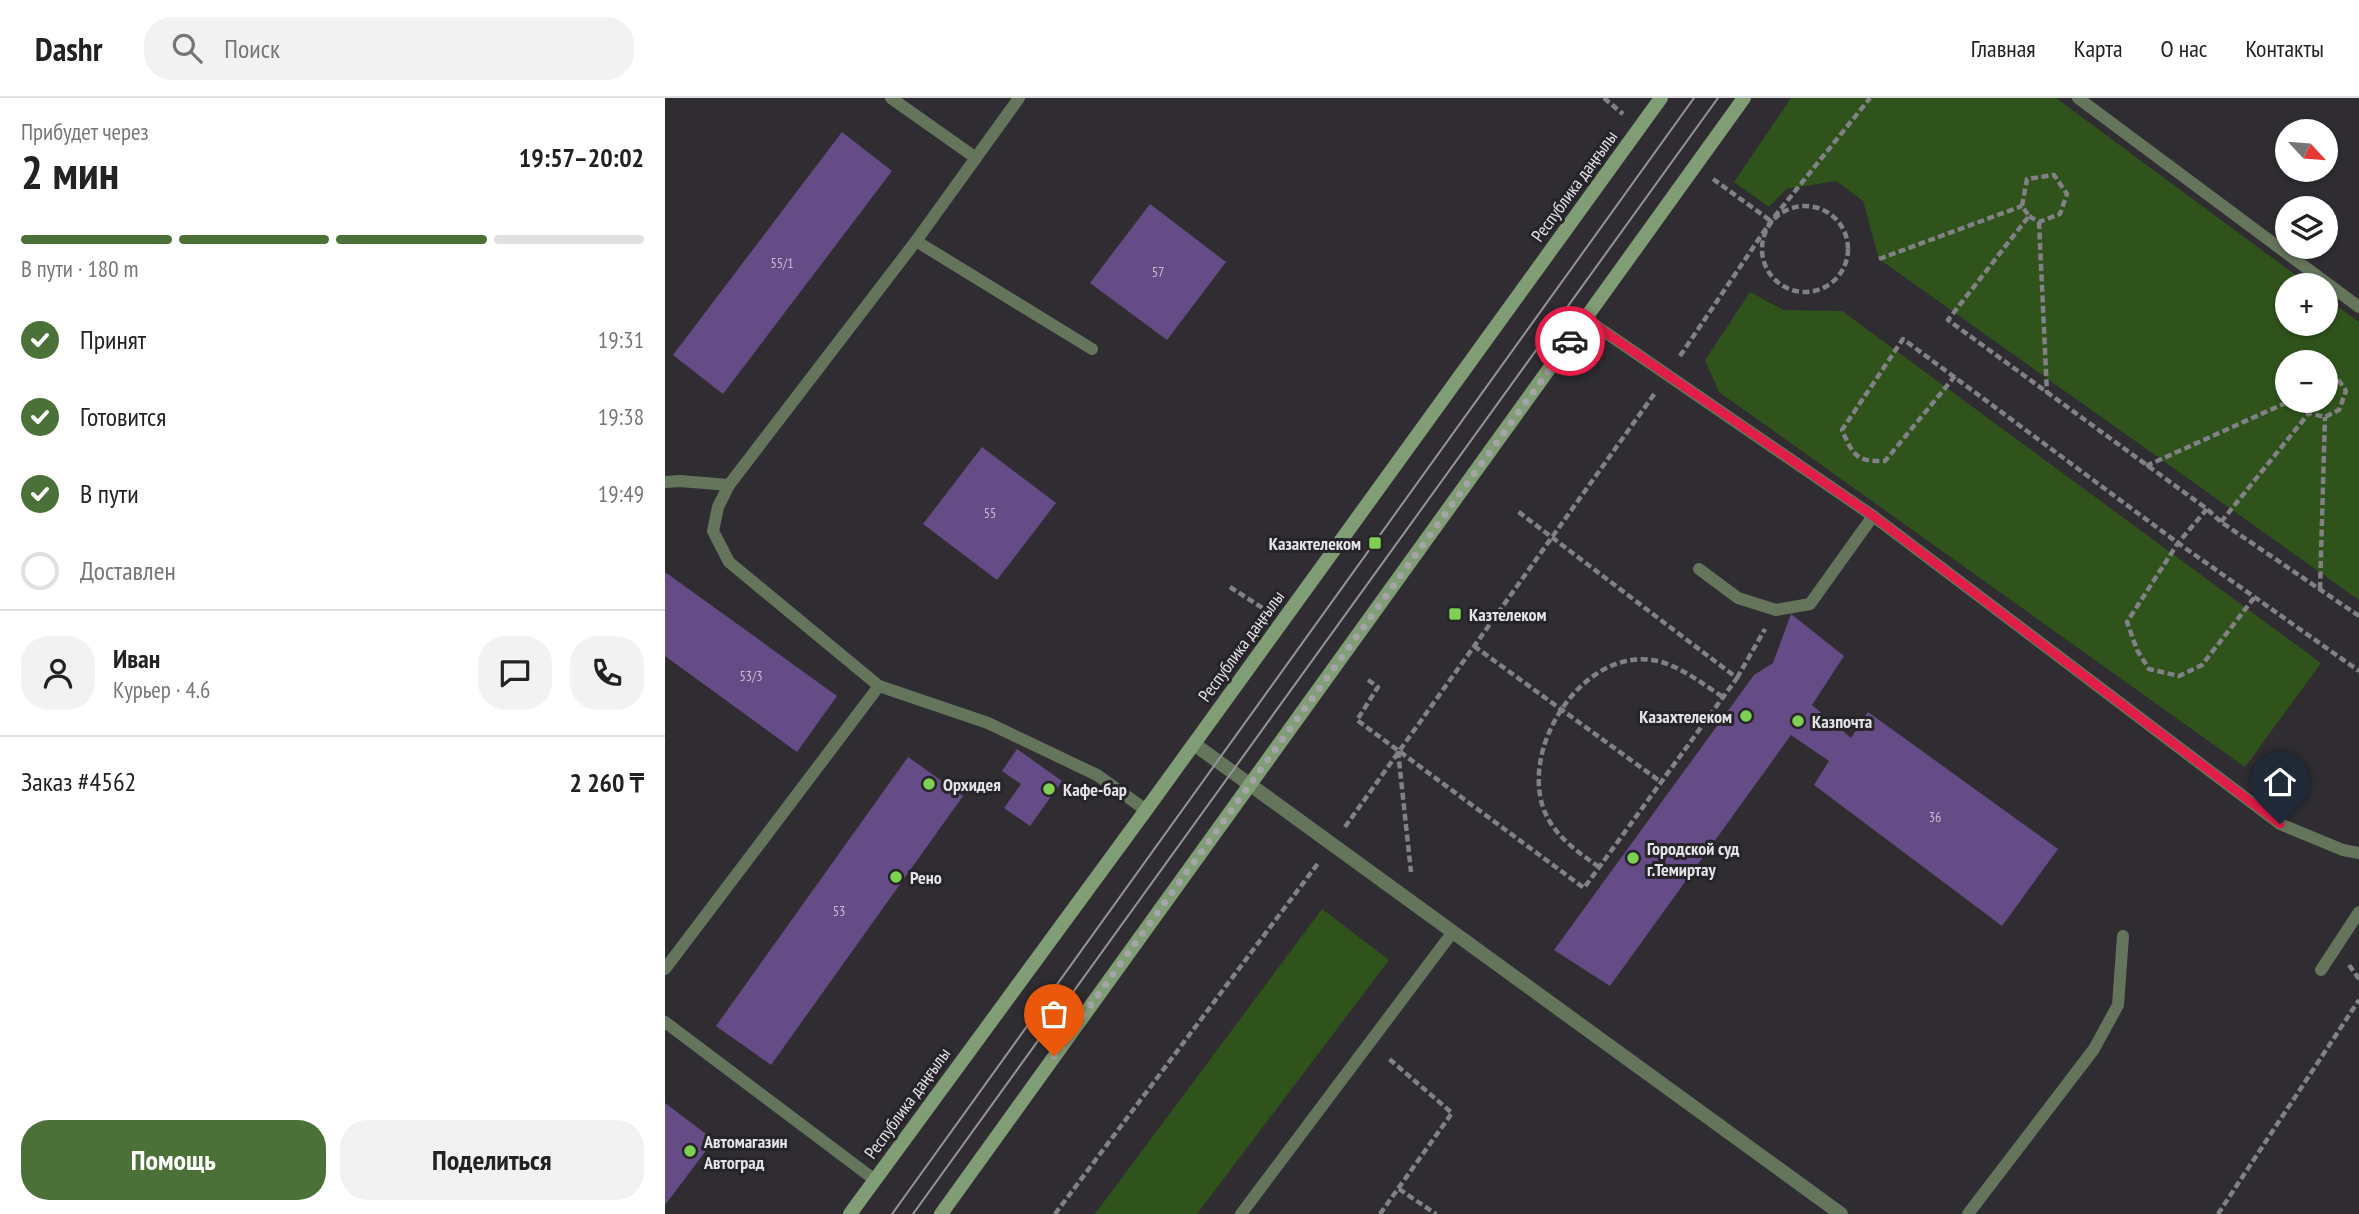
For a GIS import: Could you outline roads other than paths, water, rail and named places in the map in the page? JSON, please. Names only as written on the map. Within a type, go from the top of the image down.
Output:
[{"type":"main road","name":"Республика даңғылы","points":[[850,1214],[1661,98]]},
{"type":"main road","points":[[941,1214],[1744,98]]},
{"type":"street","points":[[1193,744],[1841,1214]]},
{"type":"lane","points":[[891,98],[976,158]]},
{"type":"lane","points":[[1019,98],[916,241],[729,485],[718,507],[713,531],[729,562],[879,686],[988,723],[1097,775],[1146,810]]},
{"type":"lane","points":[[2078,98],[2359,307]]},
{"type":"lane","points":[[916,241],[1092,349]]},
{"type":"lane","points":[[1586,319],[1873,516],[2280,824],[2343,850],[2359,853]]},
{"type":"lane","points":[[665,482],[729,485]]},
{"type":"lane","points":[[1699,569],[1738,598],[1776,610],[1810,604],[1873,516]]},
{"type":"lane","points":[[665,969],[879,686]]},
{"type":"lane","points":[[2321,970],[2359,912]]},
{"type":"lane","points":[[1241,1214],[1452,933]]},
{"type":"lane","points":[[1968,1214],[2094,1049],[2118,1005],[2123,936]]},
{"type":"lane","points":[[665,1022],[874,1180]]},
{"type":"tram line","points":[[892,1214],[1694,98]]},
{"type":"tram line","points":[[913,1214],[1718,98]]},
{"type":"place","name":"Казактелеком","points":[[1375,543]]},
{"type":"place","name":"Казтелеком","points":[[1455,614]]},
{"type":"place","name":"Казахтелеком","points":[[1746,716]]},
{"type":"place","name":"Казпочта","points":[[1798,721]]},
{"type":"place","name":"Орхидея","points":[[929,784]]},
{"type":"place","name":"Кафе-бар","points":[[1049,789]]},
{"type":"place","name":"Городской суд г.Темиртау","points":[[1633,858]]},
{"type":"place","name":"Рено","points":[[896,877]]},
{"type":"place","name":"Автомагазин Автоград","points":[[690,1151]]}]
